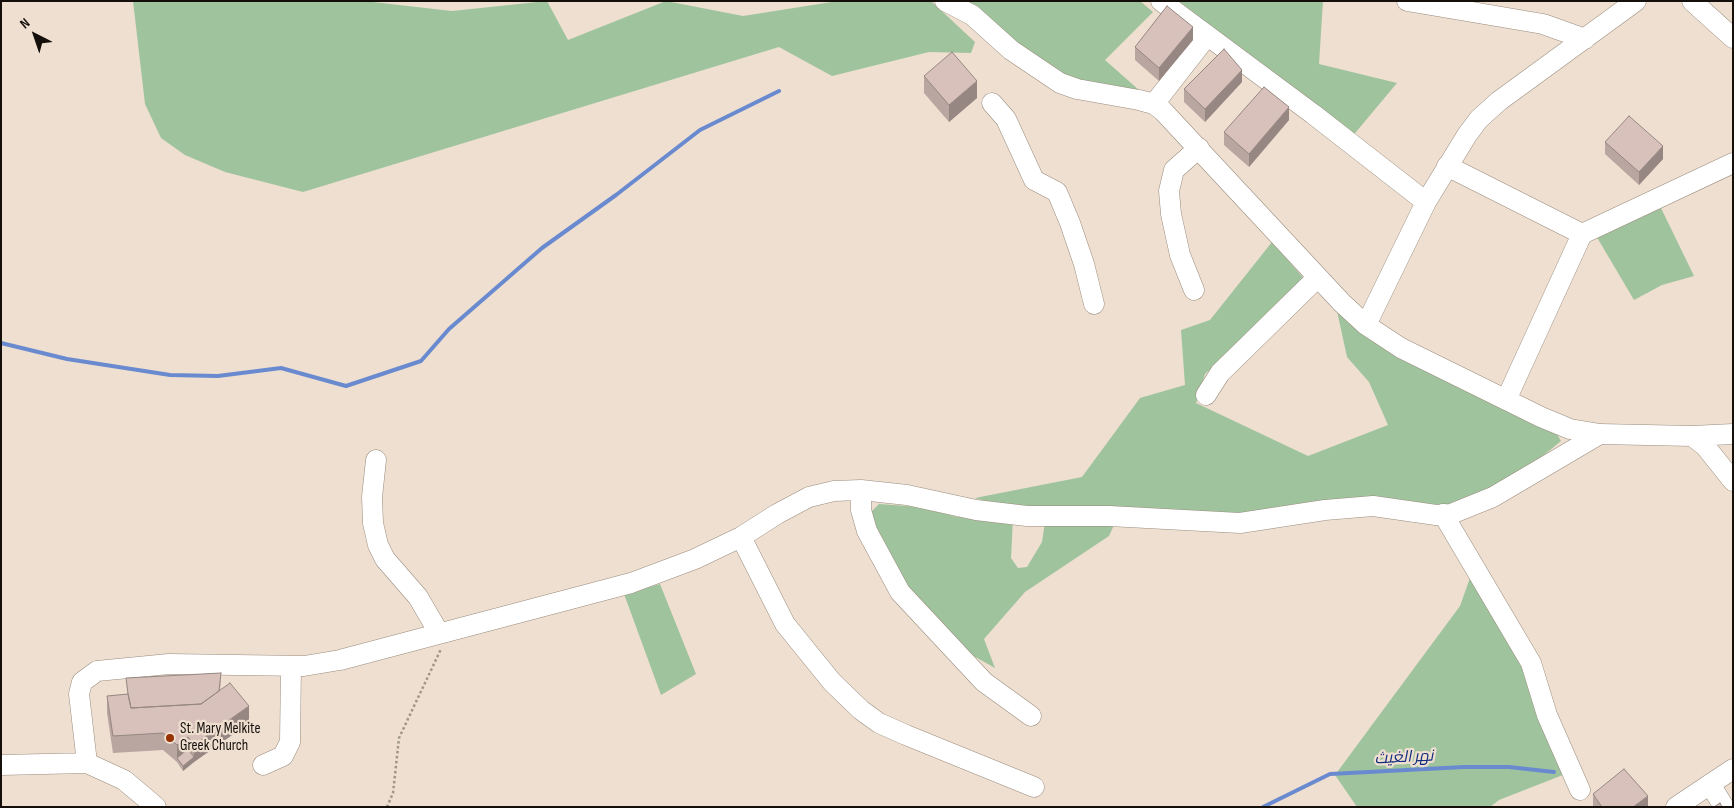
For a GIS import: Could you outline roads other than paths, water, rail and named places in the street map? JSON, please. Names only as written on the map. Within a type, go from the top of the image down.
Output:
[{"type":"street","points":[[946,1],[972,15],[1011,50],[1060,83],[1077,89],[1154,104],[1178,125],[1317,278],[1366,325],[1424,361],[1570,428],[1600,434],[1692,436],[1733,434]]},
{"type":"street","points":[[1161,1],[1313,114],[1426,202]]},
{"type":"street","points":[[1407,1],[1542,24],[1562,29],[1585,39]]},
{"type":"street","points":[[1366,325],[1426,202],[1447,166],[1479,119],[1499,101],[1636,1]]},
{"type":"street","points":[[1692,1],[1733,38]]},
{"type":"street","points":[[1154,104],[1207,36]]},
{"type":"street","points":[[992,103],[1006,119],[1034,180],[1057,192],[1076,239],[1094,304]]},
{"type":"street","points":[[1194,290],[1180,254],[1171,214],[1169,191],[1174,170],[1199,148]]},
{"type":"street","points":[[1506,400],[1582,234],[1733,163]]},
{"type":"street","points":[[1447,166],[1582,234]]},
{"type":"street","points":[[1206,395],[1220,373],[1317,278]]},
{"type":"street","points":[[87,763],[79,694],[82,682],[97,671],[169,664],[291,666],[340,660],[630,583],[695,559],[741,538],[777,514],[809,497],[834,491],[862,490],[907,495],[976,510],[1027,516],[1109,516],[1240,523],[1325,510],[1367,506],[1451,514],[1493,497],[1600,434]]},
{"type":"street","points":[[1692,436],[1705,446],[1733,481]]},
{"type":"street","points":[[376,460],[372,497],[373,523],[378,544],[385,558],[444,631]]},
{"type":"street","points":[[862,490],[861,510],[867,531],[900,592],[984,682],[1030,716]]},
{"type":"street","points":[[1443,514],[1531,663],[1548,715],[1580,790]]},
{"type":"street","points":[[741,538],[785,624],[832,682],[862,710],[879,722],[906,735],[1034,788]]},
{"type":"street","points":[[263,765],[283,756],[290,742],[291,666]]},
{"type":"street","points":[[1,764],[87,763],[124,780],[156,807]]},
{"type":"street","points":[[1676,807],[1733,769]]},
{"type":"street","points":[[1710,784],[1724,807]]},
{"type":"waterway","points":[[1,343],[67,359],[170,375],[218,376],[281,368],[346,386],[421,361],[449,329],[542,248],[616,195],[700,130],[779,91]]},
{"type":"waterway","name":"نهر الغيث","points":[[1263,807],[1330,774],[1464,767],[1509,767],[1554,772]]},
{"type":"place","name":"St. Mary Melkite Greek Church","points":[[170,738]]}]
